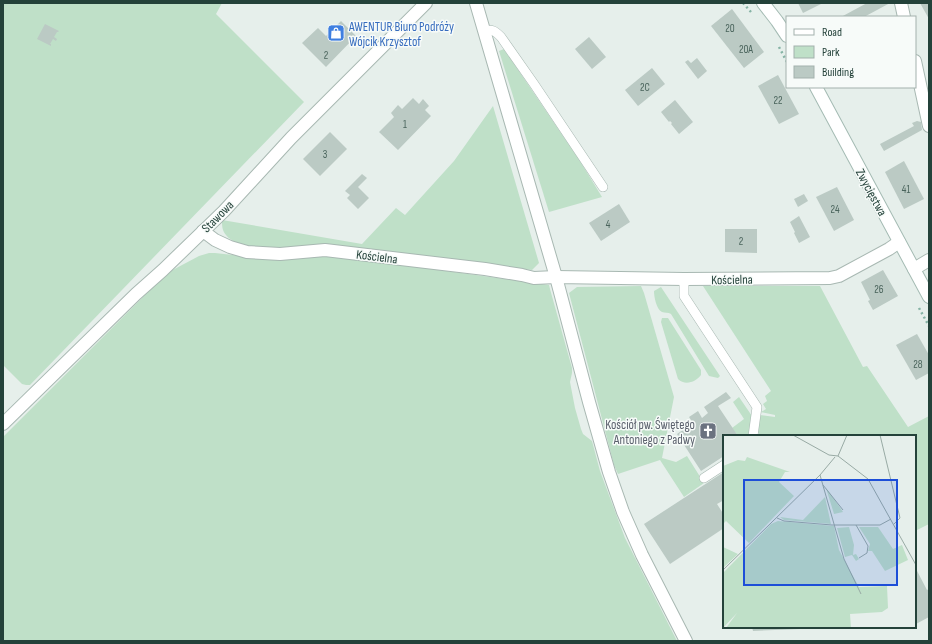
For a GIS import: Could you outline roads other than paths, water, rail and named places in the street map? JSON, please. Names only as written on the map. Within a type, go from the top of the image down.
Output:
[{"type":"street","name":"Stawowa","points":[[3,424],[136,294],[224,211],[291,138],[426,3]]},
{"type":"street","points":[[476,3],[556,277],[589,402],[614,486],[642,555],[686,641]]},
{"type":"street","points":[[763,3],[786,34]]},
{"type":"street","points":[[901,3],[904,16]]},
{"type":"street","points":[[916,66],[929,126]]},
{"type":"street","name":"Zwycięstwa","points":[[817,88],[929,297]]},
{"type":"street","name":"Kościelna","points":[[202,231],[215,240],[230,247],[247,252],[280,254],[324,250],[485,268],[522,274],[534,278],[684,279],[835,277],[899,242]]},
{"type":"street","points":[[914,268],[929,260]]},
{"type":"lane","points":[[484,31],[496,31],[501,37],[603,187]]},
{"type":"lane","points":[[684,279],[684,296],[757,407],[753,435]]},
{"type":"lane","points":[[704,478],[723,466]]},
{"type":"place","name":"AWENTUR Biuro Podróży Wójcik Krzysztof","points":[[336,33]]},
{"type":"place","name":"Kościół pw. Świętego Antoniego z Padwy","points":[[708,431]]}]
